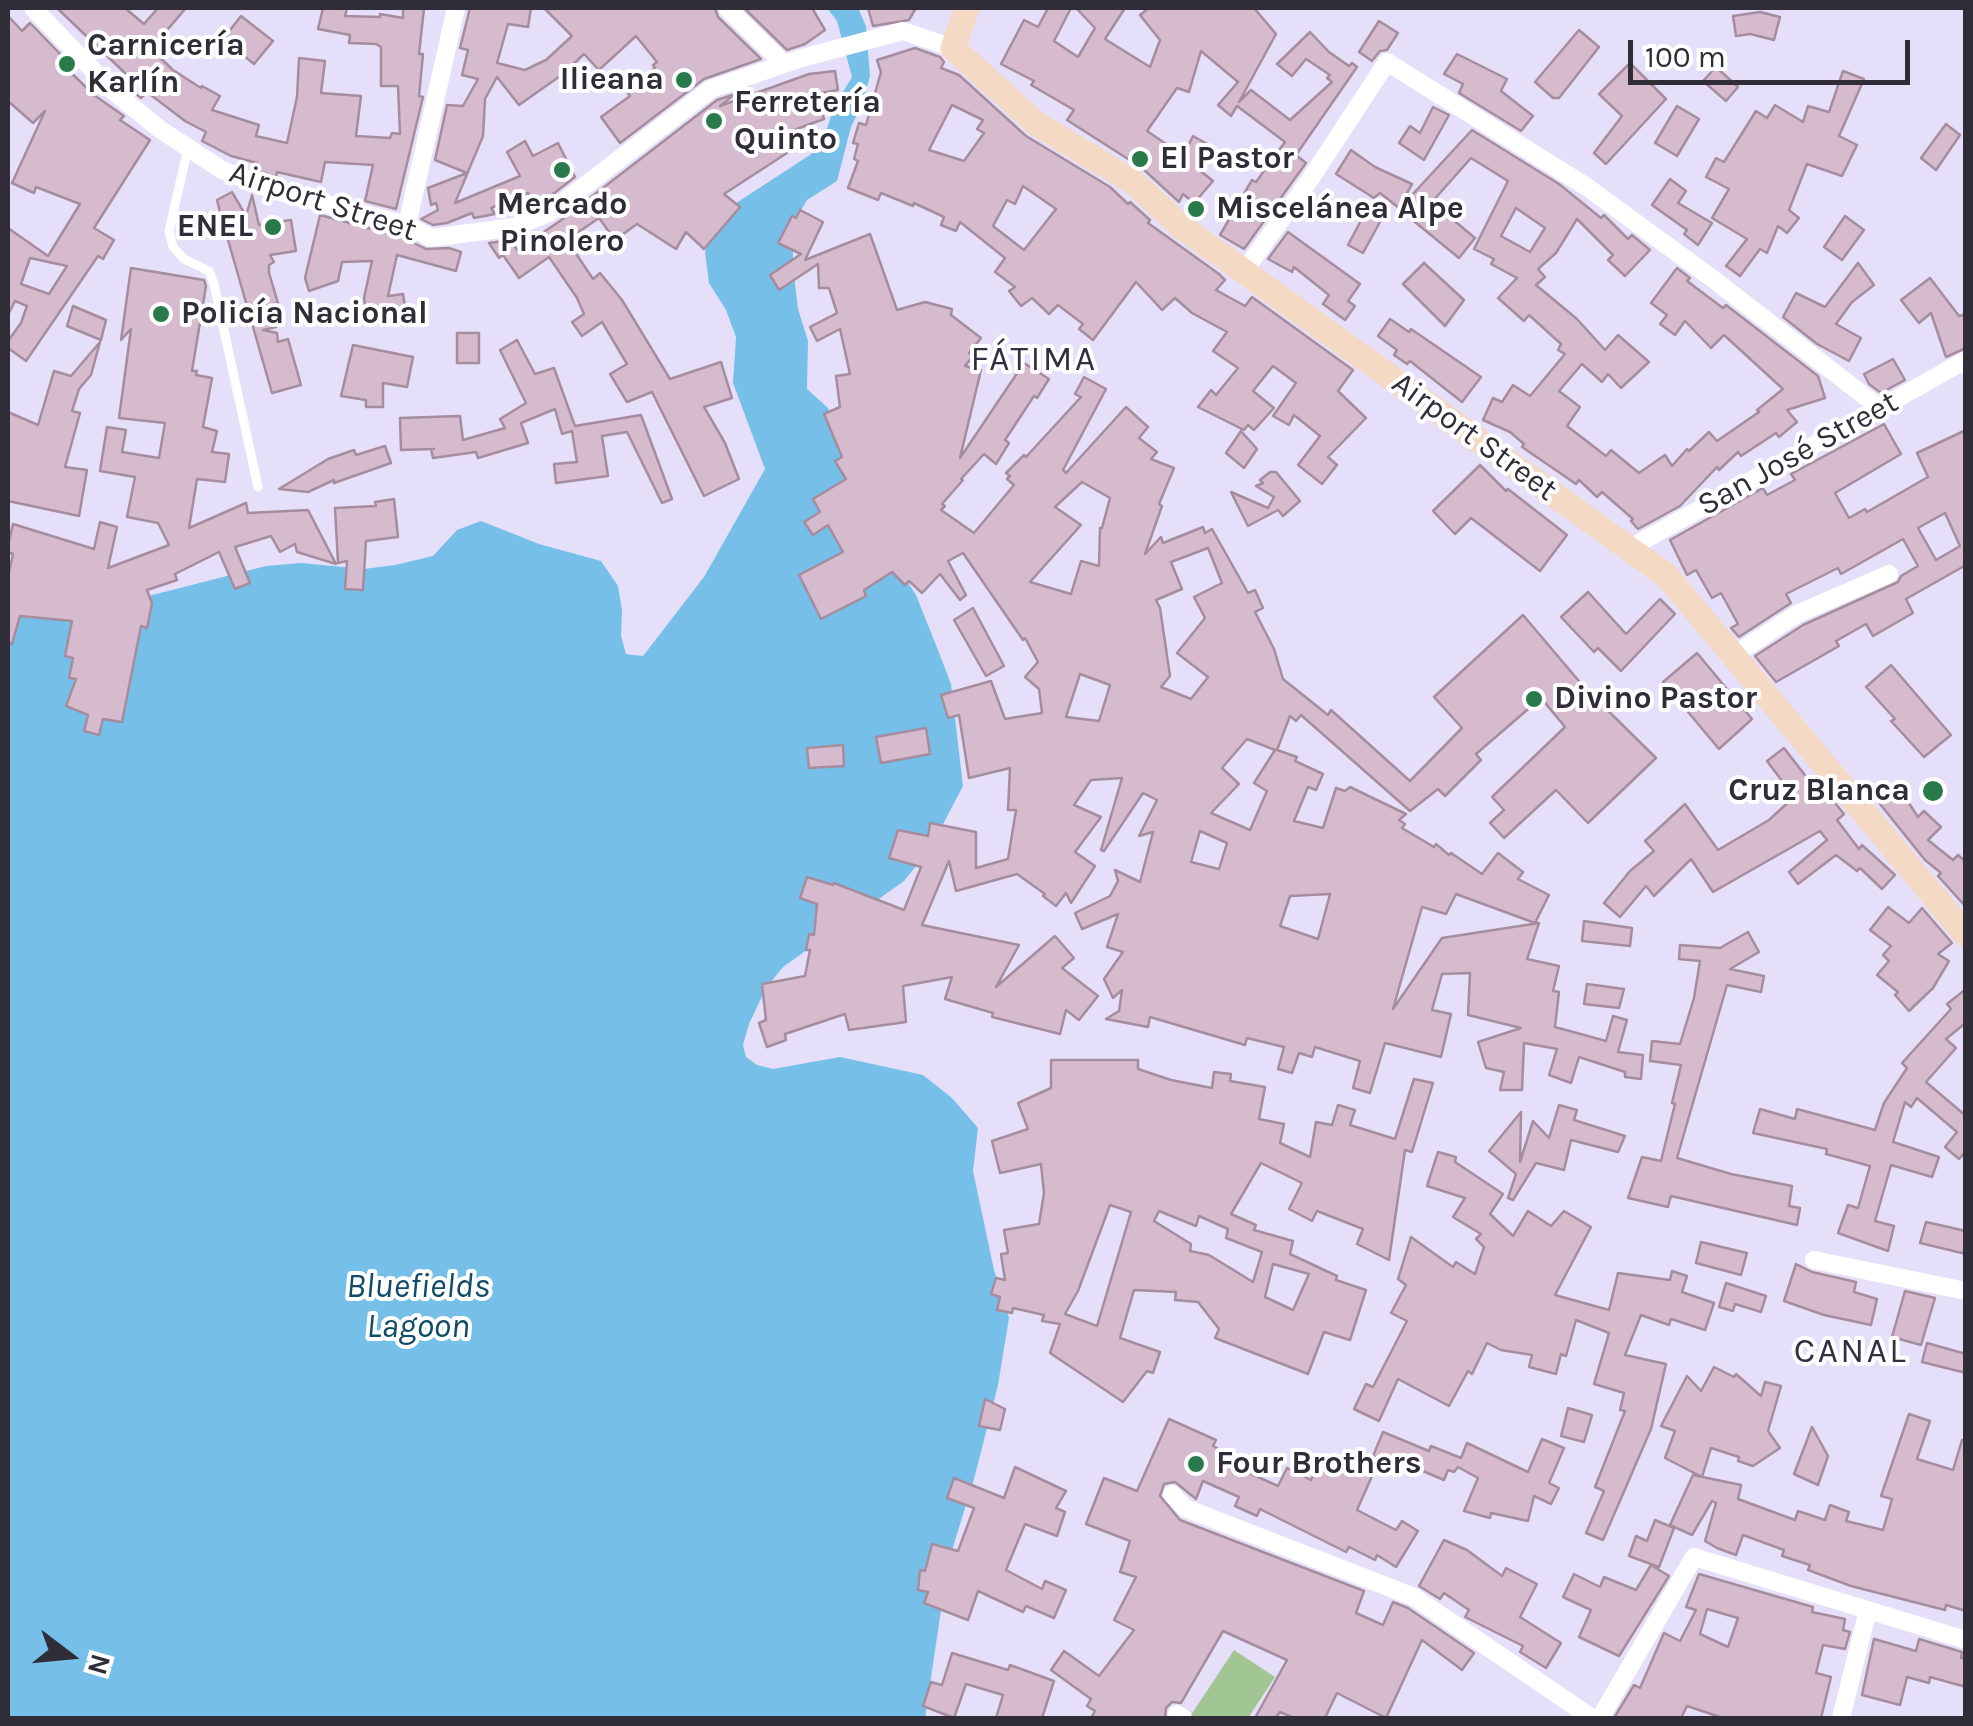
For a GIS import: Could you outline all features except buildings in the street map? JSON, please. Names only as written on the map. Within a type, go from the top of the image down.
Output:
[{"type":"street","name":"Airport Street","points":[[33,8],[114,92],[222,170],[276,191],[407,224],[431,238],[514,227],[549,214],[710,89],[793,61],[903,32],[953,48],[1038,124],[1134,182],[1182,227],[1667,576],[1966,934]]},
{"type":"street","points":[[407,224],[456,8]]},
{"type":"street","points":[[726,8],[793,61]]},
{"type":"street","points":[[953,48],[968,8]]},
{"type":"street","points":[[1244,272],[1386,62],[1586,187],[1713,278],[1880,408]]},
{"type":"street","name":"San José Street","points":[[1630,548],[1966,360]]},
{"type":"street","points":[[1734,655],[1796,614],[1889,574]]},
{"type":"street","points":[[1814,1260],[1966,1292]]},
{"type":"street","points":[[1172,1494],[1186,1508],[1414,1597],[1592,1718]]},
{"type":"street","points":[[1600,1718],[1694,1556],[1966,1640]]},
{"type":"street","points":[[1841,1718],[1868,1610]]},
{"type":"lane","points":[[188,148],[169,231],[172,247],[184,259],[209,271],[214,284],[258,487]]},
{"type":"green space","points":[[1234,1650],[1275,1677],[1248,1718],[1189,1718]]},
{"type":"water","name":"Bluefields Lagoon","points":[[827,8],[858,8],[866,26],[870,76],[837,181],[807,200],[793,224],[798,309],[808,341],[807,389],[828,408],[839,438],[845,486],[916,595],[938,650],[951,684],[963,786],[930,849],[904,881],[783,967],[766,988],[743,1045],[746,1057],[773,1069],[840,1057],[923,1075],[952,1098],[978,1128],[973,1171],[994,1270],[1009,1318],[998,1385],[948,1563],[925,1718],[8,1718],[8,610],[82,613],[266,566],[301,563],[364,569],[395,565],[433,556],[457,530],[481,521],[539,544],[601,561],[618,586],[626,654],[643,656],[704,577],[765,469],[733,383],[736,337],[726,310],[709,283],[705,252],[713,226],[727,209],[810,155],[823,141],[834,107],[852,77],[837,21]]},
{"type":"place","name":"Carnicería Karlín","points":[[67,64]]},
{"type":"place","name":"Ilieana","points":[[684,80]]},
{"type":"place","name":"Ferretería Quinto","points":[[714,121]]},
{"type":"place","name":"El Pastor","points":[[1140,159]]},
{"type":"place","name":"Mercado Pinolero","points":[[562,170]]},
{"type":"place","name":"Miscelánea Alpe","points":[[1196,209]]},
{"type":"place","name":"ENEL","points":[[273,227]]},
{"type":"place","name":"Policía Nacional","points":[[161,314]]},
{"type":"place","name":"Divino Pastor","points":[[1534,699]]},
{"type":"place","name":"Cruz Blanca","points":[[1933,791]]},
{"type":"place","name":"Four Brothers","points":[[1196,1464]]},
{"type":"district","name":"FÁTIMA","points":[[1034,360]]},
{"type":"district","name":"CANAL","points":[[1851,1352]]}]
